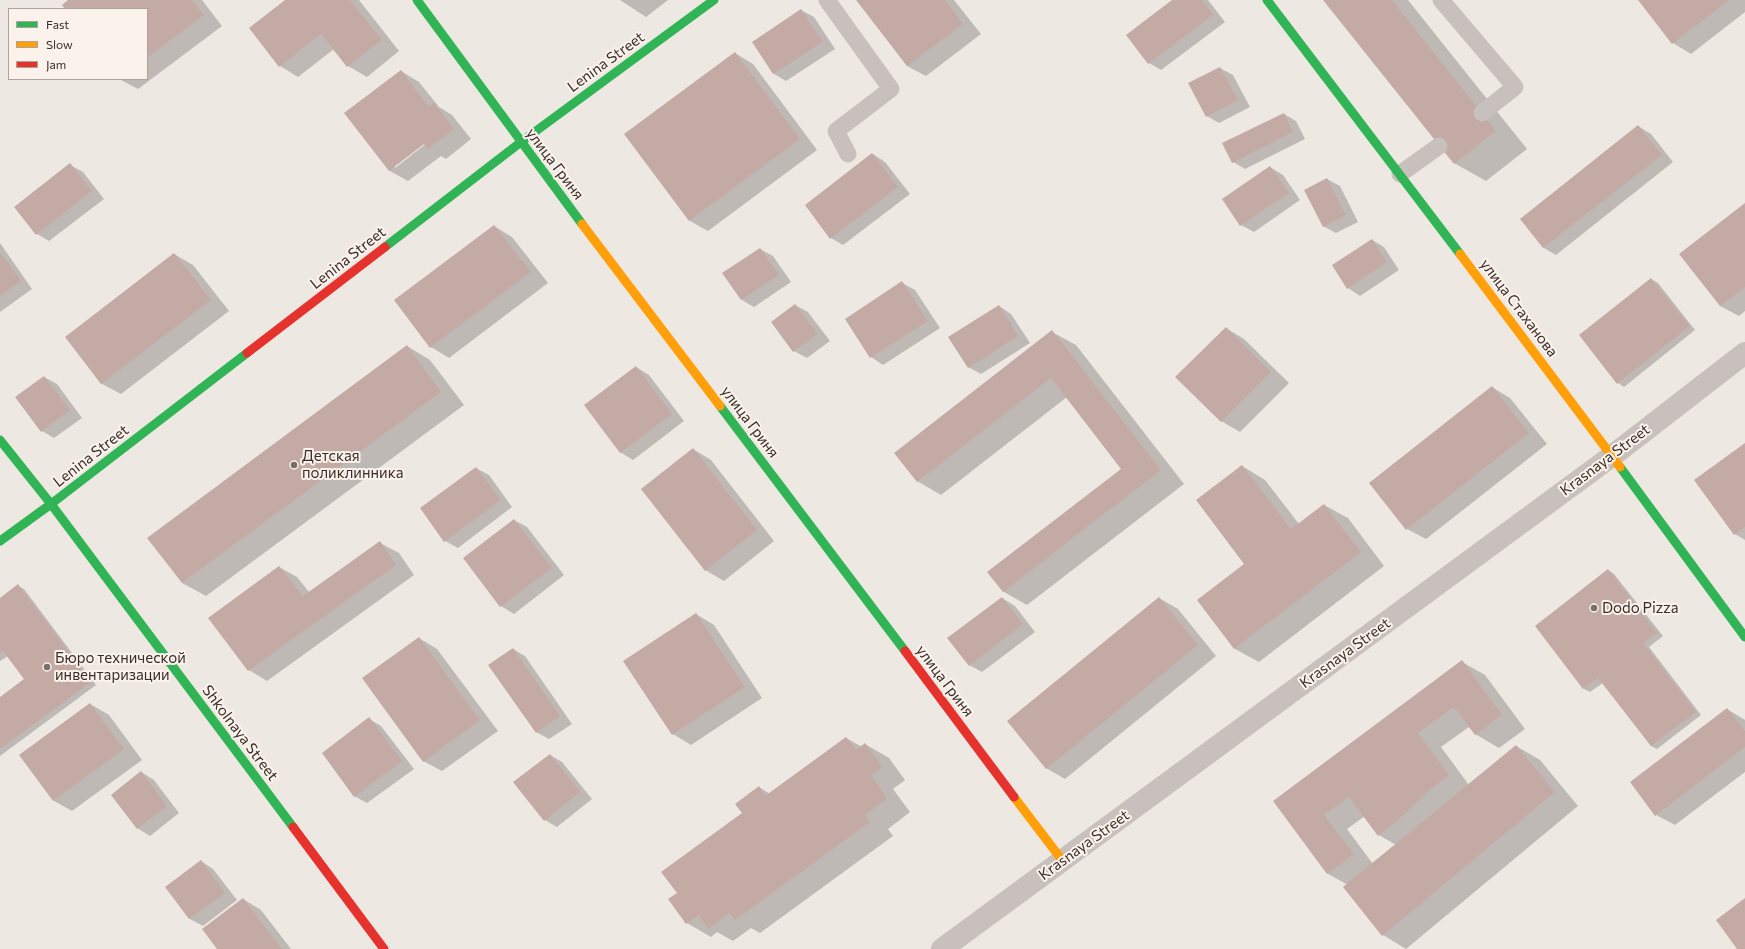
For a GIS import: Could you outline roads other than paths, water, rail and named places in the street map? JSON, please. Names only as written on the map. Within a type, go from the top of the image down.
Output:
[{"type":"street","name":"улица Гриня","points":[[418,0],[521,142],[1062,860]]},
{"type":"street","name":"Lenina Street","points":[[0,540],[51,504],[521,142],[714,0]]},
{"type":"street","name":"улица Стаханова","points":[[1267,0],[1612,456],[1745,637]]},
{"type":"street","name":"Krasnaya Street","points":[[942,949],[1612,456],[1745,353]]},
{"type":"street","name":"Shkolnaya Street","points":[[0,440],[51,504],[384,949]]},
{"type":"lane","points":[[827,0],[891,89],[836,131],[848,154]]},
{"type":"lane","points":[[1442,0],[1515,87],[1482,113]]},
{"type":"lane","points":[[1400,174],[1439,146]]},
{"type":"place","name":"Детская поликлинника","points":[[294,465]]},
{"type":"place","name":"Dodo Pizza","points":[[1594,608]]},
{"type":"place","name":"Бюро технической инвентаризации","points":[[47,667]]}]
